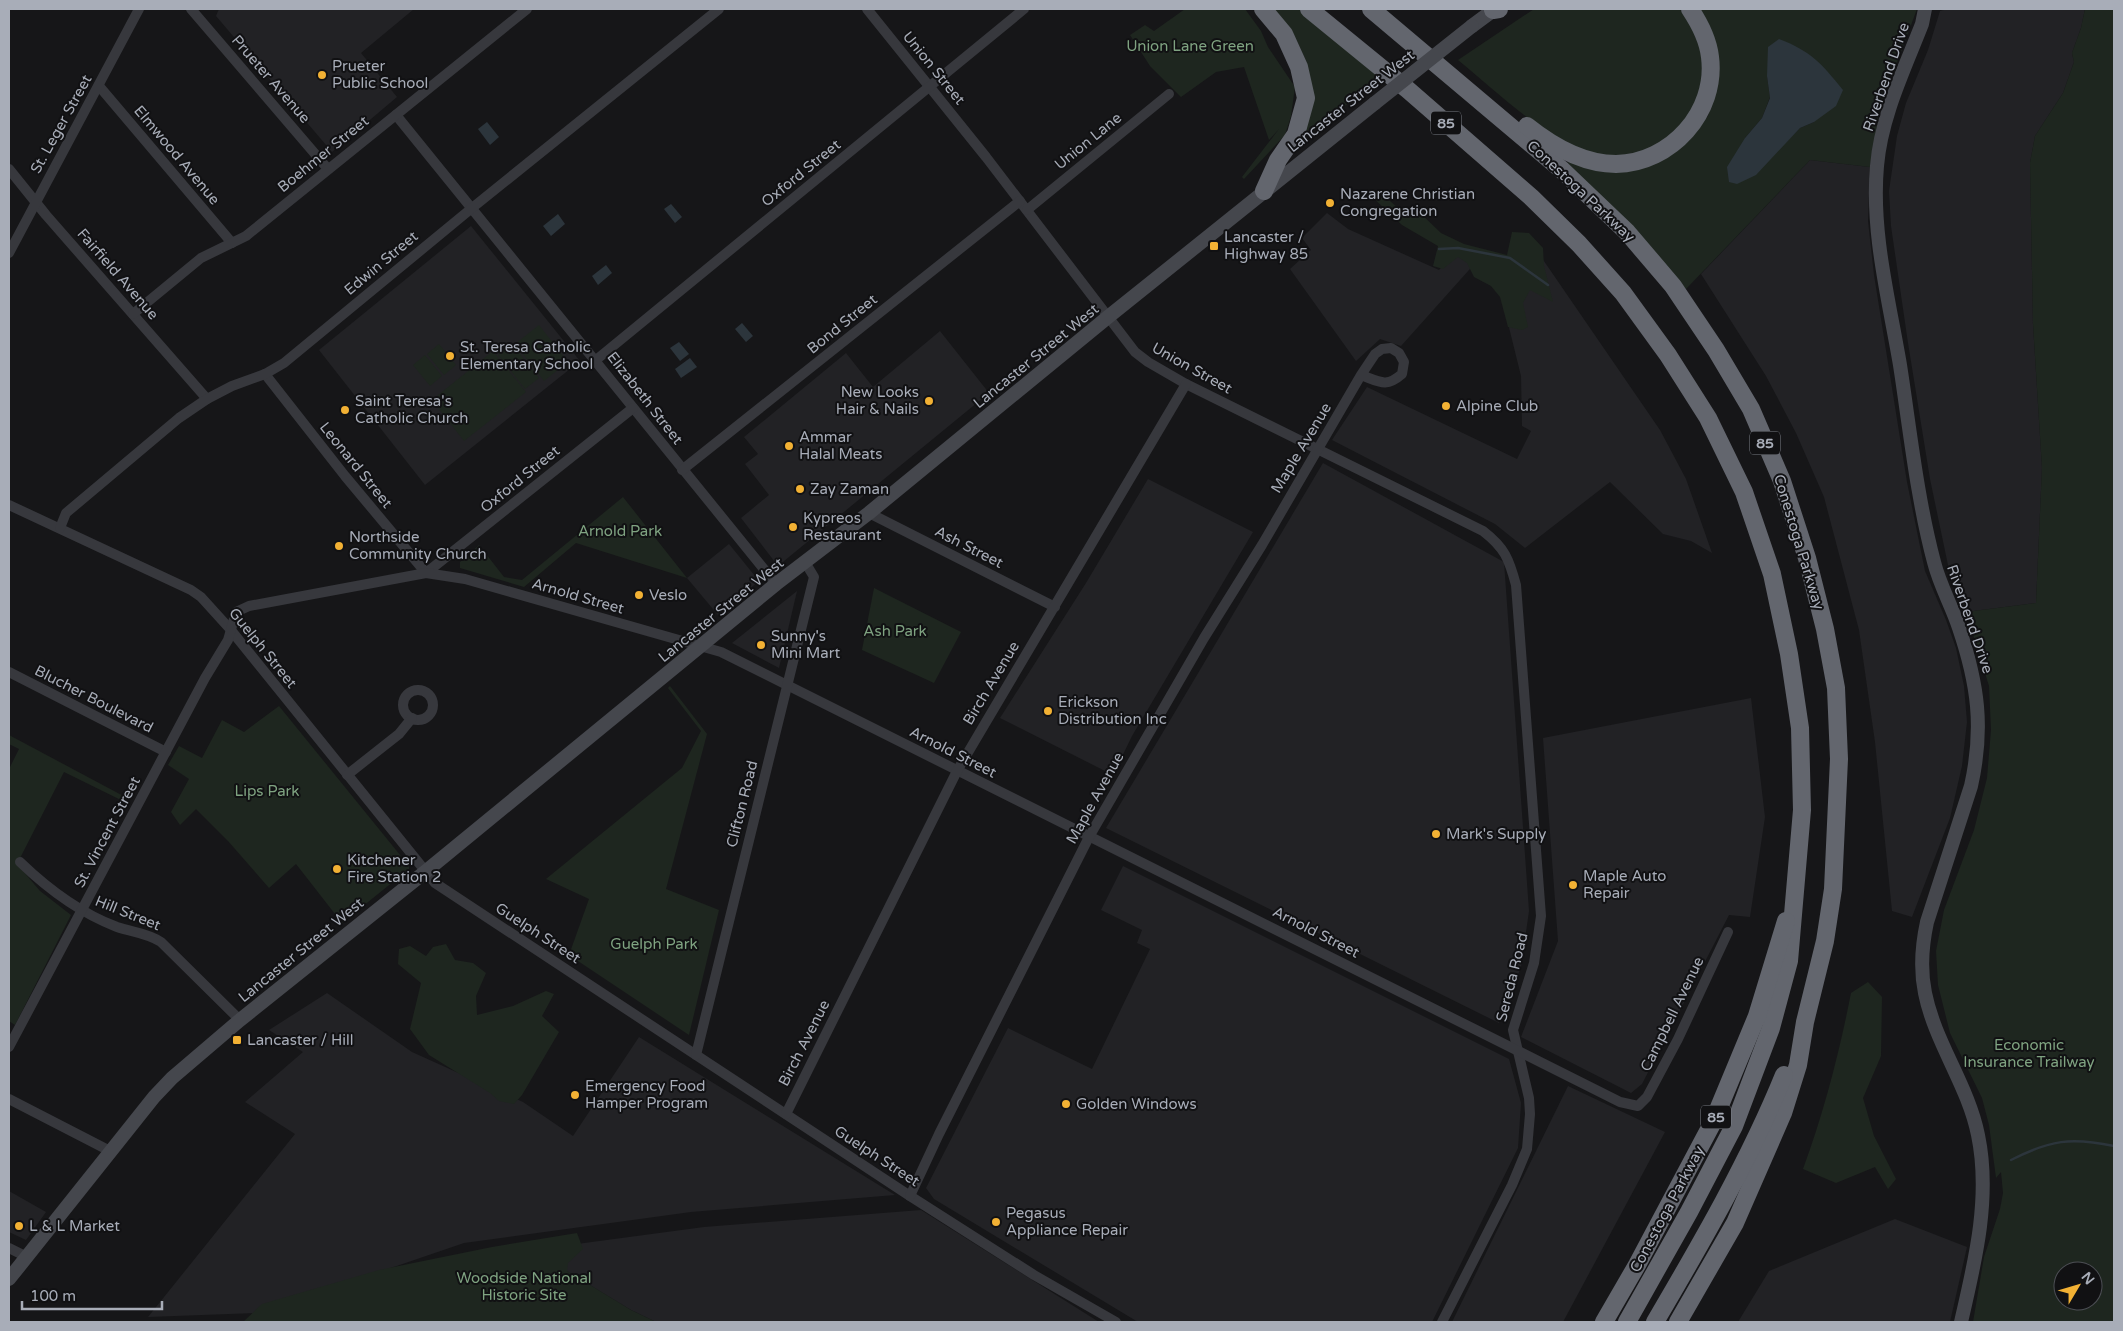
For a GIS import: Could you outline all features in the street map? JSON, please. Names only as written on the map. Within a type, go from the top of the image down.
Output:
[{"type":"highway","points":[[1263,9],[1284,34],[1299,66],[1306,98],[1296,134],[1278,160],[1264,191]]},
{"type":"highway","name":"Conestoga Parkway","points":[[1308,9],[1407,89],[1531,197],[1579,244],[1623,293],[1668,355],[1708,418],[1744,492],[1772,574],[1789,654],[1800,728],[1802,810],[1789,961],[1771,1028],[1734,1126],[1689,1212],[1627,1322]]},
{"type":"highway","name":"Conestoga Parkway","points":[[1371,9],[1562,170],[1627,232],[1673,286],[1716,350],[1750,409],[1782,482],[1807,558],[1826,629],[1836,688],[1839,759],[1833,889],[1825,941],[1805,1022],[1798,1065],[1783,1113],[1734,1223],[1678,1322]]},
{"type":"highway","points":[[1376,9],[1543,138],[1569,153],[1593,161],[1615,164],[1631,163],[1659,153],[1682,137],[1698,117],[1709,87],[1710,58],[1707,40],[1690,9]]},
{"type":"highway","name":"Conestoga Parkway","points":[[1604,1322],[1637,1265],[1713,1122],[1757,1016],[1783,929],[1796,897]]},
{"type":"highway","name":"Conestoga Parkway","points":[[1655,1322],[1725,1200],[1772,1103],[1805,1022]]},
{"type":"main road","name":"Lancaster Street West","points":[[9,1279],[162,1088],[240,1020],[425,872],[776,584],[869,513],[1264,191],[1495,9]]},
{"type":"main road","name":"Riverbend Drive","points":[[1925,9],[1922,24],[1882,134],[1877,165],[1876,193],[1880,248],[1926,525],[1941,586],[1959,626],[1969,660],[1976,686],[1979,710],[1976,765],[1927,922],[1923,940],[1922,966],[1925,994],[1933,1018],[1971,1106],[1978,1137],[1983,1184],[1979,1229],[1974,1268],[1961,1322]]},
{"type":"street","name":"St. Leger Street","points":[[9,252],[139,9]]},
{"type":"street","name":"Prueter Avenue","points":[[191,9],[328,169]]},
{"type":"street","name":"Boehmer Street","points":[[133,314],[201,258],[246,236],[527,9]]},
{"type":"street","name":"Edwin Street","points":[[60,528],[66,513],[179,418],[207,399],[232,386],[266,374],[284,363],[472,208],[719,9]]},
{"type":"street","name":"Union Street","points":[[868,9],[1028,210],[1136,352],[1148,362],[1186,384],[1483,531],[1498,543],[1509,559],[1516,585],[1521,648]]},
{"type":"street","name":"Oxford Street","points":[[596,360],[1023,9]]},
{"type":"street","name":"Elmwood Avenue","points":[[98,86],[232,243]]},
{"type":"street","name":"Union Lane","points":[[1028,210],[1168,94]]},
{"type":"street","name":"Elizabeth Street","points":[[396,115],[776,584]]},
{"type":"street","name":"Fairfield Avenue","points":[[9,169],[207,399]]},
{"type":"street","name":"Bond Street","points":[[682,470],[1020,201]]},
{"type":"street","name":"Leonard Street","points":[[266,374],[345,476],[426,573]]},
{"type":"street","name":"Maple Avenue","points":[[910,1196],[939,1134],[1089,837],[1209,630],[1361,375]]},
{"type":"street","name":"Birch Avenue","points":[[786,1114],[957,771],[1186,384]]},
{"type":"street","name":"Oxford Street","points":[[426,573],[633,408]]},
{"type":"street","name":"Guelph Street","points":[[9,505],[191,590],[201,597],[230,629],[435,883],[910,1196],[1030,1272],[1116,1322]]},
{"type":"street","name":"Ash Street","points":[[869,513],[1055,607]]},
{"type":"street","name":"Clifton Road","points":[[696,1055],[814,578],[805,562]]},
{"type":"street","name":"Arnold Street","points":[[230,629],[236,612],[249,606],[426,573],[465,579],[721,652],[1620,1102],[1638,1106]]},
{"type":"street","name":"St. Vincent Street","points":[[9,1047],[166,752],[226,644],[230,629]]},
{"type":"street","name":"Sereda Road","points":[[1442,1322],[1512,1185],[1527,1149],[1530,1114],[1529,1098],[1513,1030],[1534,963],[1541,916],[1521,648]]},
{"type":"street","name":"Blucher Boulevard","points":[[9,672],[166,752]]},
{"type":"street","points":[[347,775],[398,734],[412,718]]},
{"type":"street","name":"Hill Street","points":[[20,862],[43,884],[82,910],[118,927],[148,935],[161,942],[240,1020]]},
{"type":"street","name":"Campbell Avenue","points":[[1638,1106],[1647,1097],[1678,1039],[1728,932]]},
{"type":"street","points":[[9,1099],[110,1151]]},
{"type":"street","points":[[9,1248],[27,1257]]},
{"type":"shaded area","name":"Prueter Public School","points":[[219,9],[414,9],[361,53],[397,97],[332,152],[216,16]]},
{"type":"shaded area","points":[[1947,9],[2085,9],[2081,28],[2072,53],[2074,62],[2063,93],[2035,136],[2030,163],[2033,324],[2042,468],[2036,603],[1966,612],[1948,565],[1930,479],[1891,226],[1889,191],[1897,136],[1906,103],[1928,50],[1940,11]]},
{"type":"shaded area","points":[[1779,39],[1800,48],[1815,59],[1843,90],[1836,106],[1814,122],[1800,128],[1756,175],[1737,184],[1729,182],[1727,167],[1745,138],[1762,118],[1770,98],[1767,76],[1768,47]]},
{"type":"shaded area","points":[[487,122],[499,137],[490,145],[478,129]]},
{"type":"shaded area","points":[[1810,160],[1870,167],[1868,221],[1874,275],[1907,482],[1925,571],[1956,648],[1964,686],[1967,722],[1962,766],[1950,818],[1912,917],[1892,911],[1875,742],[1859,630],[1824,497],[1796,433],[1766,376],[1701,274]]},
{"type":"shaded area","points":[[671,204],[682,217],[675,223],[664,209]]},
{"type":"shaded area","points":[[1327,213],[1348,229],[1439,270],[1459,250],[1477,261],[1401,346],[1380,339],[1356,361],[1290,269],[1311,250],[1302,238]]},
{"type":"shaded area","points":[[558,214],[565,224],[551,236],[543,226]]},
{"type":"shaded area","name":"St. Teresa Catholic Elementary School","points":[[471,226],[580,361],[425,485],[319,350]]},
{"type":"shaded area","points":[[1535,248],[1660,430],[1686,479],[1712,553],[1691,541],[1663,534],[1610,482],[1525,548],[1495,524],[1332,440],[1367,387],[1517,459],[1531,431],[1522,426],[1521,376],[1498,283]]},
{"type":"shaded area","points":[[606,265],[612,273],[598,285],[592,276]]},
{"type":"shaded area","points":[[742,323],[753,336],[746,342],[735,329]]},
{"type":"shaded area","points":[[940,331],[989,393],[778,566],[741,518],[769,495],[745,464],[758,454],[744,437],[846,353],[873,387]]},
{"type":"shaded area","points":[[679,342],[689,354],[680,361],[670,348]]},
{"type":"shaded area","points":[[690,358],[697,367],[681,378],[675,369]]},
{"type":"shaded area","points":[[1323,463],[1504,562],[1529,911],[1521,967],[1499,1023],[1106,828]]},
{"type":"shaded area","points":[[1148,479],[1253,532],[1132,736],[1113,775],[1000,718],[1086,583]]},
{"type":"shaded area","points":[[729,544],[759,581],[718,615],[687,578]]},
{"type":"shaded area","points":[[797,591],[779,668],[732,643]]},
{"type":"shaded area","points":[[1751,698],[1765,817],[1750,917],[1729,915],[1642,1084],[1631,1093],[1521,1037],[1558,941],[1543,738]]},
{"type":"shaded area","points":[[1123,866],[1509,1059],[1521,1103],[1518,1148],[1432,1322],[1138,1322],[934,1199],[926,1188],[1008,1028],[1092,1069],[1150,949],[1137,943],[1142,930],[1101,910]]},
{"type":"shaded area","points":[[327,993],[412,1052],[523,1102],[573,1136],[639,1037],[895,1195],[691,1212],[464,1243],[259,1313],[148,1317],[295,1134],[245,1102],[303,1052],[269,1030]]},
{"type":"shaded area","points":[[1568,1086],[1665,1132],[1563,1322],[1452,1322]]},
{"type":"shaded area","points":[[9,1191],[46,1212],[26,1240],[9,1232]]},
{"type":"shaded area","points":[[921,1210],[1099,1322],[656,1322],[631,1310],[532,1250],[704,1227]]},
{"type":"shaded area","points":[[1895,1219],[1967,1247],[1950,1322],[1738,1322],[1769,1271]]},
{"type":"green space","name":"Union Lane Green","points":[[1185,9],[1245,9],[1261,31],[1268,47],[1295,87],[1291,116],[1285,135],[1244,179],[1242,177],[1279,129],[1269,140],[1244,67],[1216,72],[1181,97],[1150,66],[1130,35],[1145,25],[1154,31]]},
{"type":"green space","points":[[1272,9],[1299,9],[1381,77],[1300,142],[1307,63],[1297,41]]},
{"type":"green space","points":[[1534,9],[1680,9],[1698,37],[1702,55],[1702,70],[1701,85],[1690,113],[1673,136],[1661,144],[1632,154],[1607,157],[1595,155],[1559,139],[1541,127],[1458,60]]},
{"type":"green space","points":[[1699,9],[1917,9],[1880,108],[1870,167],[1810,160],[1686,289],[1567,163],[1572,160],[1657,161],[1689,140],[1708,116],[1717,84]],"holes":[[[1767,76],[1814,122],[1800,128],[1781,147],[1745,138],[1762,118],[1770,97]]]},
{"type":"green space","name":"Economic Insurance Trailway","points":[[2085,9],[2114,9],[2114,1322],[1973,1322],[1984,1257],[2000,1209],[2003,1193],[2001,1172],[1996,1178],[1989,1125],[1982,1098],[1950,1033],[1938,985],[1936,951],[1944,910],[1974,830],[1987,778],[1991,730],[1989,686],[1966,612],[2036,603],[2042,468],[2033,324],[2030,163],[2035,136],[2063,93],[2074,62],[2072,53],[2081,28]]},
{"type":"green space","points":[[1369,194],[1382,194],[1398,208],[1417,210],[1441,233],[1464,244],[1507,255],[1512,232],[1529,233],[1543,248],[1544,266],[1553,302],[1530,290],[1523,303],[1528,327],[1522,330],[1508,327],[1500,297],[1491,286],[1474,277],[1467,263],[1458,257],[1443,269],[1433,266],[1438,246],[1402,225]]},
{"type":"green space","points":[[539,325],[568,362],[544,381],[515,344]]},
{"type":"green space","points":[[439,344],[456,365],[444,375],[427,354]]},
{"type":"green space","points":[[512,344],[539,378],[525,389],[498,355]]},
{"type":"green space","points":[[493,351],[526,392],[464,441],[432,400]]},
{"type":"green space","points":[[425,355],[442,376],[430,386],[413,365]]},
{"type":"green space","name":"Arnold Park","points":[[623,497],[687,578],[576,543],[524,587],[460,568],[460,562],[479,545],[504,577],[522,580]]},
{"type":"green space","name":"Ash Park","points":[[874,588],[961,632],[934,683],[862,650]]},
{"type":"green space","name":"Guelph Park","points":[[670,686],[707,734],[666,889],[719,910],[689,1035],[569,955],[589,899],[546,879],[682,768],[701,731],[668,688]]},
{"type":"green space","name":"Lips Park","points":[[279,706],[409,866],[409,869],[342,923],[296,864],[269,888],[228,841],[196,809],[180,825],[171,812],[189,779],[168,765],[179,746],[202,758],[222,720],[244,732]]},
{"type":"green space","points":[[9,735],[129,799],[127,803],[64,772],[17,864],[40,891],[71,915],[15,1025],[9,1021],[9,769],[19,749],[9,744]]},
{"type":"green space","points":[[446,944],[455,960],[473,963],[486,973],[476,996],[477,1015],[513,1006],[546,991],[554,994],[542,1016],[559,1032],[522,1095],[514,1104],[499,1101],[490,1093],[429,1055],[410,1029],[421,983],[398,964],[399,949],[410,946],[426,956],[433,947]]},
{"type":"green space","points":[[1868,982],[1882,997],[1881,1056],[1863,1098],[1874,1136],[1896,1179],[1888,1189],[1875,1167],[1836,1183],[1803,1169],[1818,1126],[1830,1082],[1851,993]]},
{"type":"green space","name":"Woodside National Historic Site","points":[[577,1233],[583,1249],[568,1263],[567,1271],[631,1310],[656,1322],[243,1322],[262,1304],[379,1270],[492,1247]]},
{"type":"waterway","points":[[1439,249],[1458,248],[1510,258],[1548,285]]},
{"type":"waterway","points":[[2011,1160],[2049,1144],[2061,1142],[2073,1141],[2114,1146]]},
{"type":"place","name":"Prueter Public School","points":[[322,75]]},
{"type":"place","name":"Nazarene Christian Congregation","points":[[1330,203]]},
{"type":"place","name":"Lancaster / Highway 85","points":[[1214,246]]},
{"type":"place","name":"St. Teresa Catholic Elementary School","points":[[450,356]]},
{"type":"place","name":"New Looks Hair & Nails","points":[[929,401]]},
{"type":"place","name":"Alpine Club","points":[[1446,406]]},
{"type":"place","name":"Saint Teresa's Catholic Church","points":[[345,410]]},
{"type":"place","name":"Ammar Halal Meats","points":[[789,446]]},
{"type":"place","name":"Zay Zaman","points":[[800,489]]},
{"type":"place","name":"Kypreos Restaurant","points":[[793,527]]},
{"type":"place","name":"Northside Community Church","points":[[339,546]]},
{"type":"place","name":"Veslo","points":[[639,595]]},
{"type":"place","name":"Sunny's Mini Mart","points":[[761,645]]},
{"type":"place","name":"Erickson Distribution Inc","points":[[1048,711]]},
{"type":"place","name":"Mark's Supply","points":[[1436,834]]},
{"type":"place","name":"Kitchener Fire Station 2","points":[[337,869]]},
{"type":"place","name":"Maple Auto Repair","points":[[1573,885]]},
{"type":"place","name":"Lancaster / Hill","points":[[237,1040]]},
{"type":"place","name":"Emergency Food Hamper Program","points":[[575,1095]]},
{"type":"place","name":"Golden Windows","points":[[1066,1104]]},
{"type":"place","name":"Pegasus Appliance Repair","points":[[996,1222]]},
{"type":"place","name":"L & L Market","points":[[19,1226]]}]
